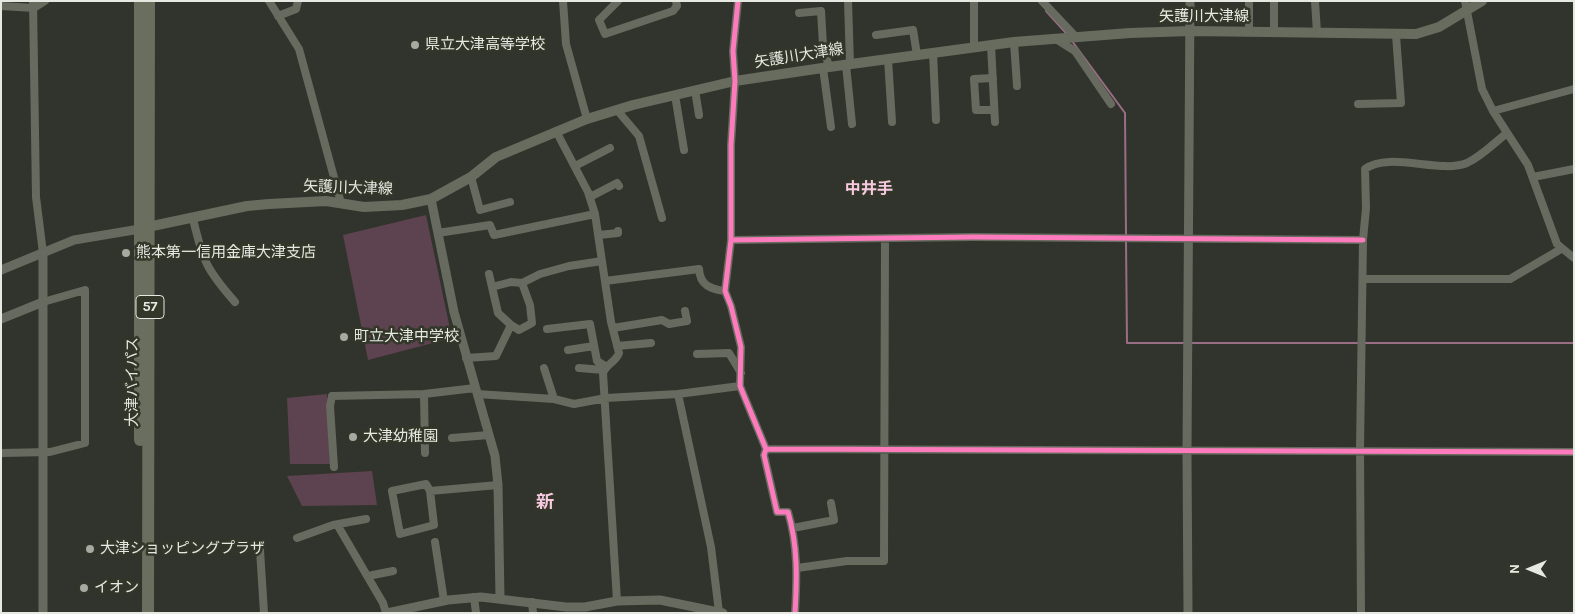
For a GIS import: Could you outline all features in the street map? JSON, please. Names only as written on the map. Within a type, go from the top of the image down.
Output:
[{"type":"highway","name":"大津バイパス","points":[[140,1],[148,613]]},
{"type":"highway","name":"大津バイパス","points":[[141,613],[144,228],[149,1]]},
{"type":"main road","name":"矢護川大津線","points":[[144,228],[247,206],[310,200],[364,207],[391,206],[430,199],[471,177],[496,157],[587,119],[735,81],[933,52],[1056,38],[1191,31],[1396,35],[1428,31],[1467,5],[1482,1]]},
{"type":"street","points":[[1,6],[33,5],[44,1]]},
{"type":"street","points":[[268,1],[299,49],[341,203]]},
{"type":"street","points":[[278,16],[296,9],[298,1]]},
{"type":"street","points":[[564,1],[566,44],[587,119]]},
{"type":"street","points":[[618,1],[599,20],[605,34],[673,11],[677,6],[676,1]]},
{"type":"street","points":[[738,1],[733,51],[735,81],[731,146],[731,240],[725,291],[731,306],[741,347],[740,386],[766,449],[764,455],[777,512],[788,512],[793,528],[798,568],[795,613]]},
{"type":"street","points":[[848,1],[848,64],[852,124]]},
{"type":"street","points":[[974,1],[974,47]]},
{"type":"street","points":[[1042,1],[1076,37]]},
{"type":"street","points":[[1188,613],[1187,452],[1190,240],[1190,1]]},
{"type":"street","points":[[1249,1],[1249,32]]},
{"type":"street","points":[[1274,1],[1274,32]]},
{"type":"street","points":[[1315,1],[1317,33]]},
{"type":"street","points":[[33,5],[36,197],[43,253],[42,613]]},
{"type":"street","points":[[1467,5],[1480,80],[1493,111],[1528,164],[1557,244],[1561,249],[1572,255]]},
{"type":"street","points":[[798,12],[821,11],[831,126]]},
{"type":"street","points":[[876,35],[913,30],[917,55]]},
{"type":"street","points":[[1358,104],[1402,103],[1396,35]]},
{"type":"street","points":[[1056,38],[1075,51],[1111,104]]},
{"type":"street","points":[[1014,42],[1017,86]]},
{"type":"street","points":[[991,45],[995,122]]},
{"type":"street","points":[[933,52],[936,120]]},
{"type":"street","points":[[888,59],[892,122]]},
{"type":"street","points":[[993,78],[974,79],[976,110],[994,110]]},
{"type":"street","points":[[1493,111],[1574,89]]},
{"type":"street","points":[[695,90],[699,115]]},
{"type":"street","points":[[675,95],[684,150]]},
{"type":"street","points":[[617,110],[639,136],[662,218]]},
{"type":"street","points":[[556,131],[590,197],[596,214],[605,281],[617,346],[617,358],[605,368],[579,368]]},
{"type":"street","points":[[1361,613],[1360,449],[1364,279],[1363,240],[1366,208],[1365,169],[1370,166],[1397,162],[1454,165],[1466,163],[1507,133]]},
{"type":"street","points":[[574,166],[610,148]]},
{"type":"street","points":[[1533,176],[1574,169]]},
{"type":"street","points":[[471,177],[480,210],[510,202]]},
{"type":"street","points":[[590,197],[617,183],[619,186]]},
{"type":"street","points":[[430,199],[466,358],[489,435],[498,485],[500,598]]},
{"type":"street","points":[[438,233],[490,225],[494,235],[596,214]]},
{"type":"street","points":[[193,219],[201,256],[208,270],[235,302]]},
{"type":"street","points":[[1,270],[74,240],[144,228]]},
{"type":"street","points":[[599,235],[618,233],[618,231]]},
{"type":"street","points":[[731,240],[885,240],[973,237],[1363,240]]},
{"type":"street","points":[[798,568],[847,561],[884,561],[885,240]]},
{"type":"street","points":[[1364,279],[1510,279],[1561,249]]},
{"type":"street","points":[[492,287],[511,282],[522,283],[569,266],[602,261]]},
{"type":"street","points":[[605,281],[698,269],[699,278],[706,286],[725,291]]},
{"type":"street","points":[[489,274],[498,312],[518,330],[532,323],[530,306],[522,283]]},
{"type":"street","points":[[1,319],[43,302],[85,290],[85,443],[43,452],[1,452]]},
{"type":"street","points":[[613,328],[662,320],[669,324],[687,320],[686,312]]},
{"type":"street","points":[[548,329],[590,324],[597,361],[605,368],[610,526],[617,601]]},
{"type":"street","points":[[466,358],[496,356],[511,325]]},
{"type":"street","points":[[617,346],[651,344]]},
{"type":"street","points":[[568,350],[594,346]]},
{"type":"street","points":[[697,354],[729,353],[741,373]]},
{"type":"street","points":[[544,368],[554,400]]},
{"type":"street","points":[[334,467],[330,406],[332,396],[476,391],[574,404],[606,398],[678,394],[740,386]]},
{"type":"street","points":[[424,394],[425,453]]},
{"type":"street","points":[[338,526],[368,576],[387,613],[406,611],[444,601],[474,598],[500,598],[532,602],[566,610],[617,601],[660,600],[721,612],[711,547],[678,394]]},
{"type":"street","points":[[452,438],[489,435]]},
{"type":"street","points":[[766,449],[1187,452],[1360,449],[1574,452]]},
{"type":"street","points":[[426,484],[430,491],[434,525],[400,534],[392,491],[426,484]]},
{"type":"street","points":[[430,491],[498,485]]},
{"type":"street","points":[[793,528],[834,520],[831,503]]},
{"type":"street","points":[[297,538],[333,525],[338,526],[366,519]]},
{"type":"street","points":[[436,542],[444,601]]},
{"type":"street","points":[[260,550],[264,613]]},
{"type":"street","points":[[368,576],[393,571]]},
{"type":"street","points":[[474,598],[476,613]]},
{"type":"street","points":[[532,602],[533,613]]},
{"type":"shaded area","points":[[426,215],[452,338],[368,360],[343,235]]},
{"type":"shaded area","points":[[327,394],[330,464],[290,464],[287,398]]},
{"type":"shaded area","points":[[372,471],[377,505],[302,506],[287,476]]},
{"type":"waterway","points":[[1046,11],[1066,33]]},
{"type":"waterway","points":[[1072,41],[1125,113],[1126,236]]},
{"type":"waterway","points":[[1126,241],[1127,343],[1185,343]]},
{"type":"waterway","points":[[1190,343],[1358,343]]},
{"type":"waterway","points":[[1363,343],[1574,343]]},
{"type":"cycle path","points":[[738,1],[733,51],[735,81],[731,145],[731,240],[725,291],[731,306],[741,347],[740,386],[766,449],[764,455],[777,512],[788,512],[794,537],[796,562],[795,613]]},
{"type":"cycle path","points":[[731,240],[973,237],[1363,240]]},
{"type":"cycle path","points":[[766,449],[1574,452]]},
{"type":"place","name":"県立大津高等学校","points":[[415,45]]},
{"type":"place","name":"熊本第一信用金庫大津支店","points":[[126,253]]},
{"type":"place","name":"町立大津中学校","points":[[344,337]]},
{"type":"place","name":"大津幼稚園","points":[[353,437]]},
{"type":"place","name":"大津ショッピングプラザ","points":[[90,549]]},
{"type":"place","name":"イオン","points":[[84,588]]},
{"type":"district","name":"中井手","points":[[869,189]]},
{"type":"district","name":"新","points":[[545,503]]}]
